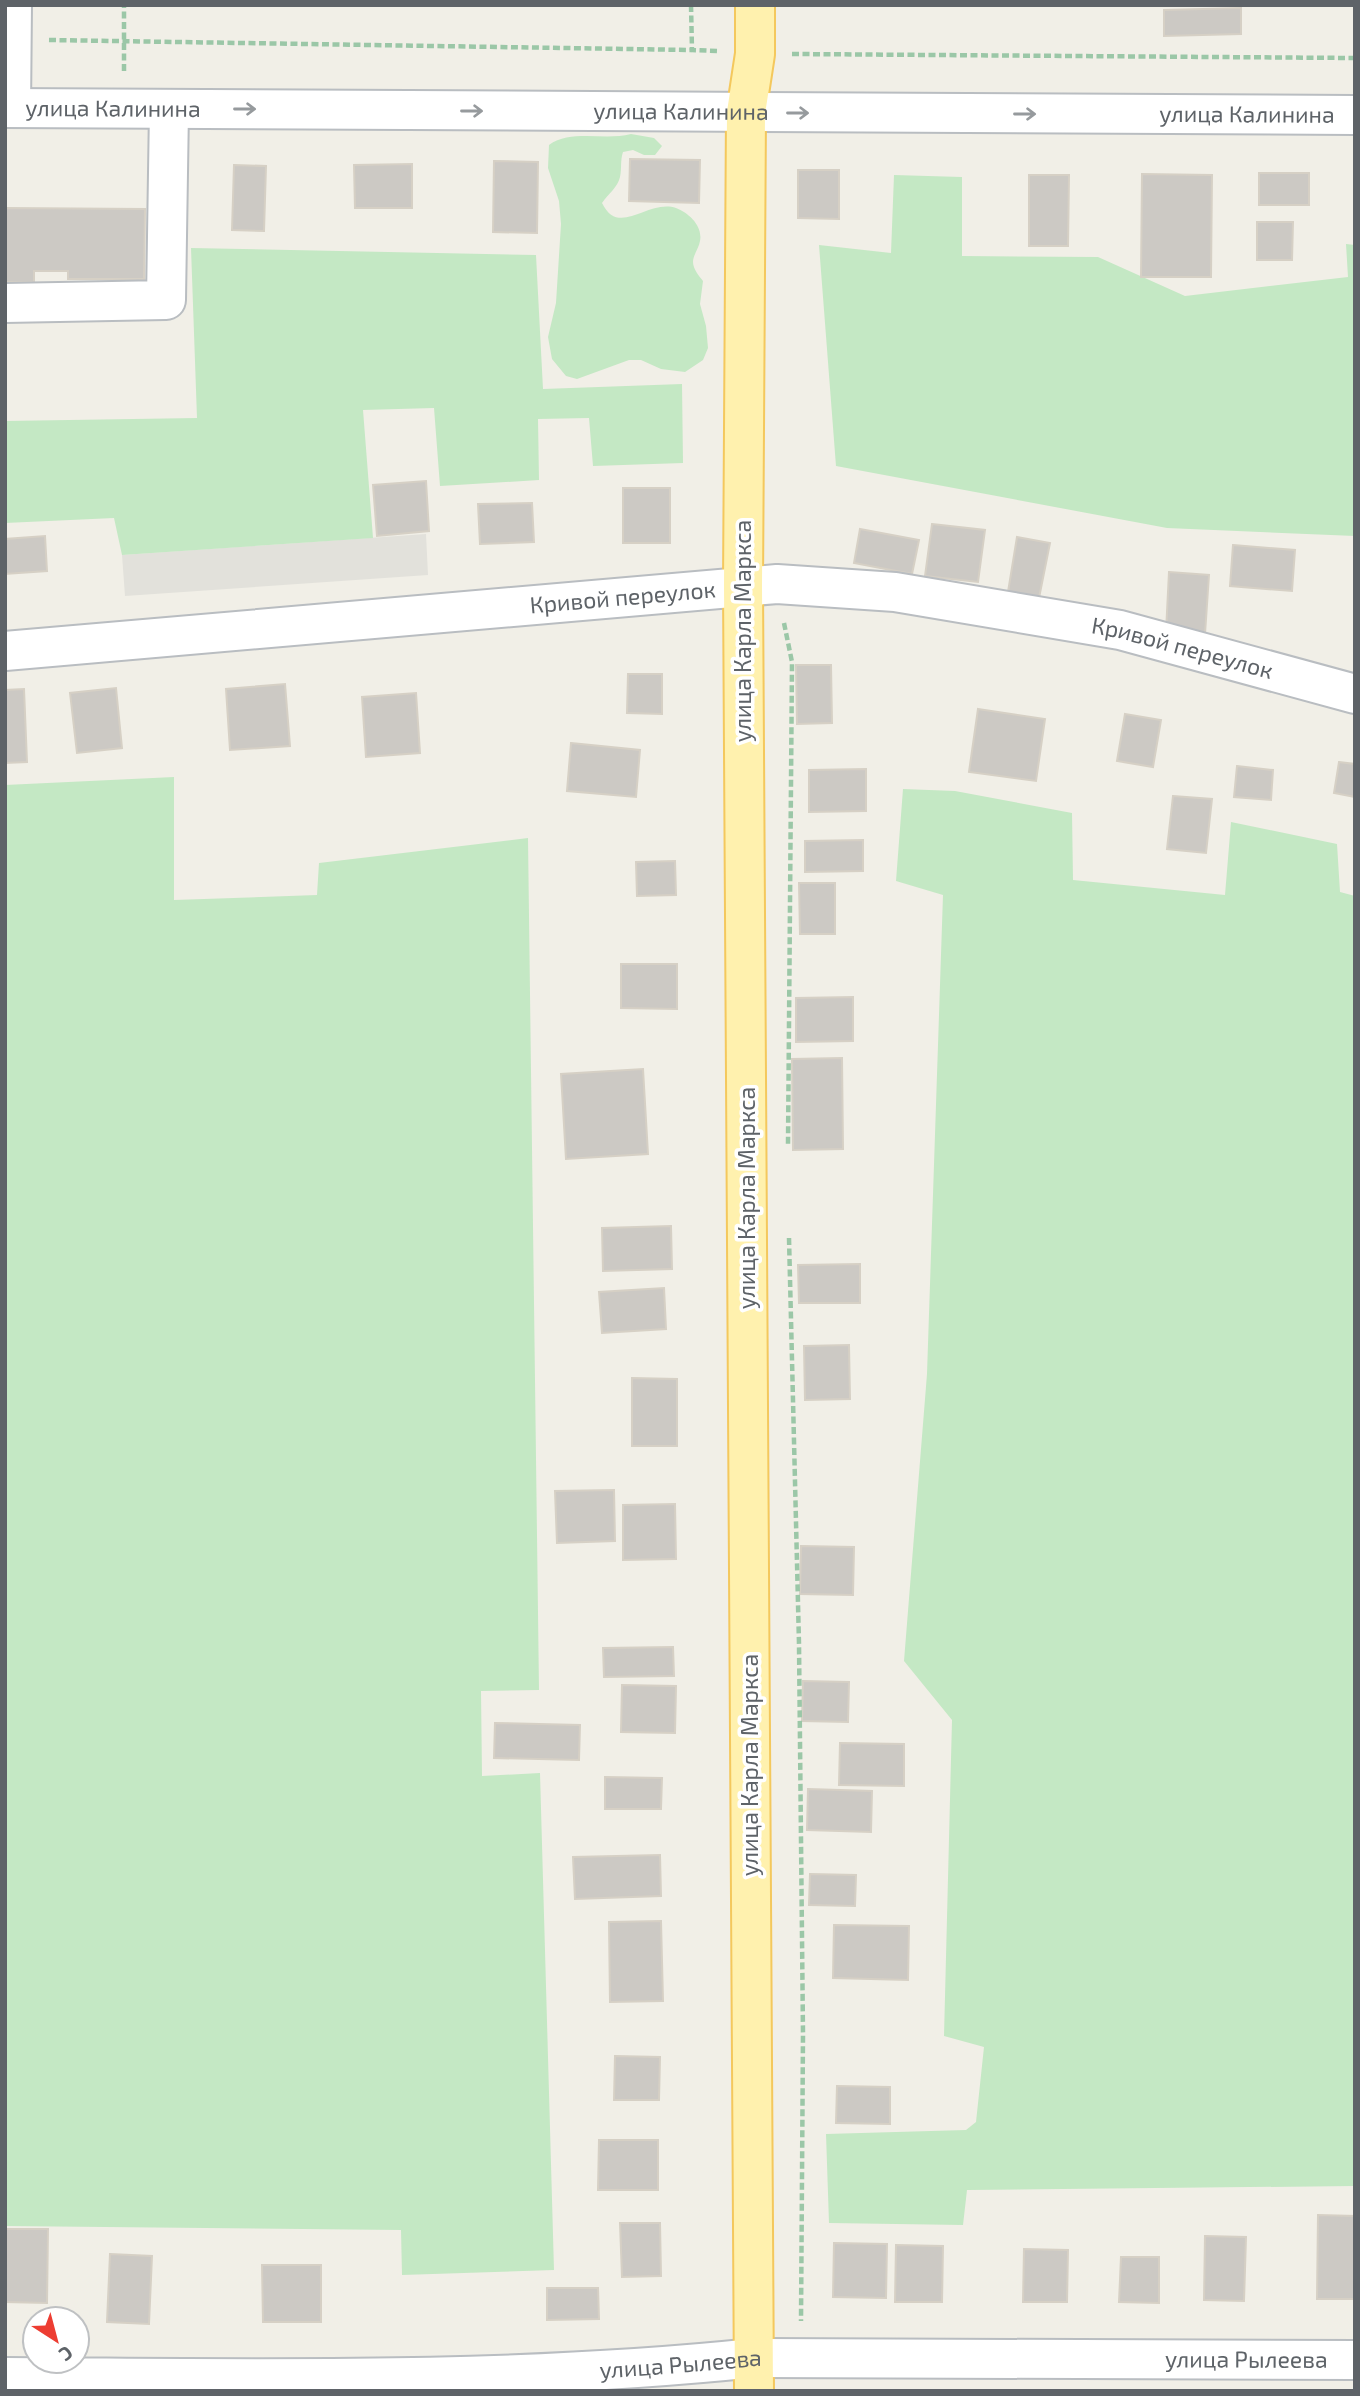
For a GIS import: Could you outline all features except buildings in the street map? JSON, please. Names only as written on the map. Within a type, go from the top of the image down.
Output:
[{"type":"main road","name":"улица Карла Маркса","points":[[754,2375],[760,585],[746,113],[755,54],[755,5]]},
{"type":"street","points":[[8,108],[12,22]]},
{"type":"street","name":"улица Калинина","points":[[8,108],[1355,115]]},
{"type":"street","points":[[5,303],[166,300],[169,108]]},
{"type":"street","name":"Кривой переулок","points":[[5,651],[760,585],[895,592],[1121,630],[1355,694]]},
{"type":"street","name":"улица Рылеева","points":[[5,2377],[389,2378],[670,2367],[754,2375],[801,2358],[1355,2360]]},
{"type":"path","points":[[124,5],[124,108]]},
{"type":"path","points":[[691,5],[692,50]]},
{"type":"path","points":[[12,22],[124,40],[692,50],[755,54],[1355,58]]},
{"type":"path","points":[[760,585],[792,663],[788,1146]]},
{"type":"path","points":[[788,1227],[799,1644],[803,2034],[801,2358]]},
{"type":"shaded area","points":[[426,534],[428,575],[125,596],[122,555]]},
{"type":"green space","points":[[631,134],[654,138],[662,146],[655,155],[644,155],[633,150],[623,152],[619,181],[602,203],[609,213],[617,217],[625,218],[665,207],[681,210],[694,221],[700,235],[693,265],[703,281],[700,304],[708,348],[703,360],[685,372],[661,369],[641,360],[629,360],[577,379],[566,376],[552,359],[548,337],[556,303],[561,224],[559,201],[548,168],[549,145],[558,140],[578,136]]},
{"type":"green space","points":[[894,175],[962,177],[962,256],[1098,257],[1185,296],[1348,277],[1346,244],[1355,245],[1355,536],[1167,528],[836,466],[819,245],[891,253]]},
{"type":"green space","points":[[191,248],[536,255],[543,389],[682,384],[683,463],[593,466],[589,418],[538,419],[539,480],[440,486],[434,408],[363,410],[373,538],[122,555],[114,518],[5,523],[5,421],[197,418]]},
{"type":"green space","points":[[174,777],[174,900],[317,895],[319,863],[528,838],[539,1690],[481,1691],[482,1776],[540,1773],[554,2270],[402,2275],[401,2230],[5,2226],[5,785]]},
{"type":"green space","points":[[903,789],[955,791],[1072,813],[1073,880],[1225,895],[1231,822],[1337,844],[1340,892],[1355,896],[1355,2186],[967,2190],[963,2225],[829,2223],[826,2134],[966,2130],[976,2122],[984,2047],[944,2036],[952,1720],[904,1661],[927,1374],[943,895],[896,881]]}]
